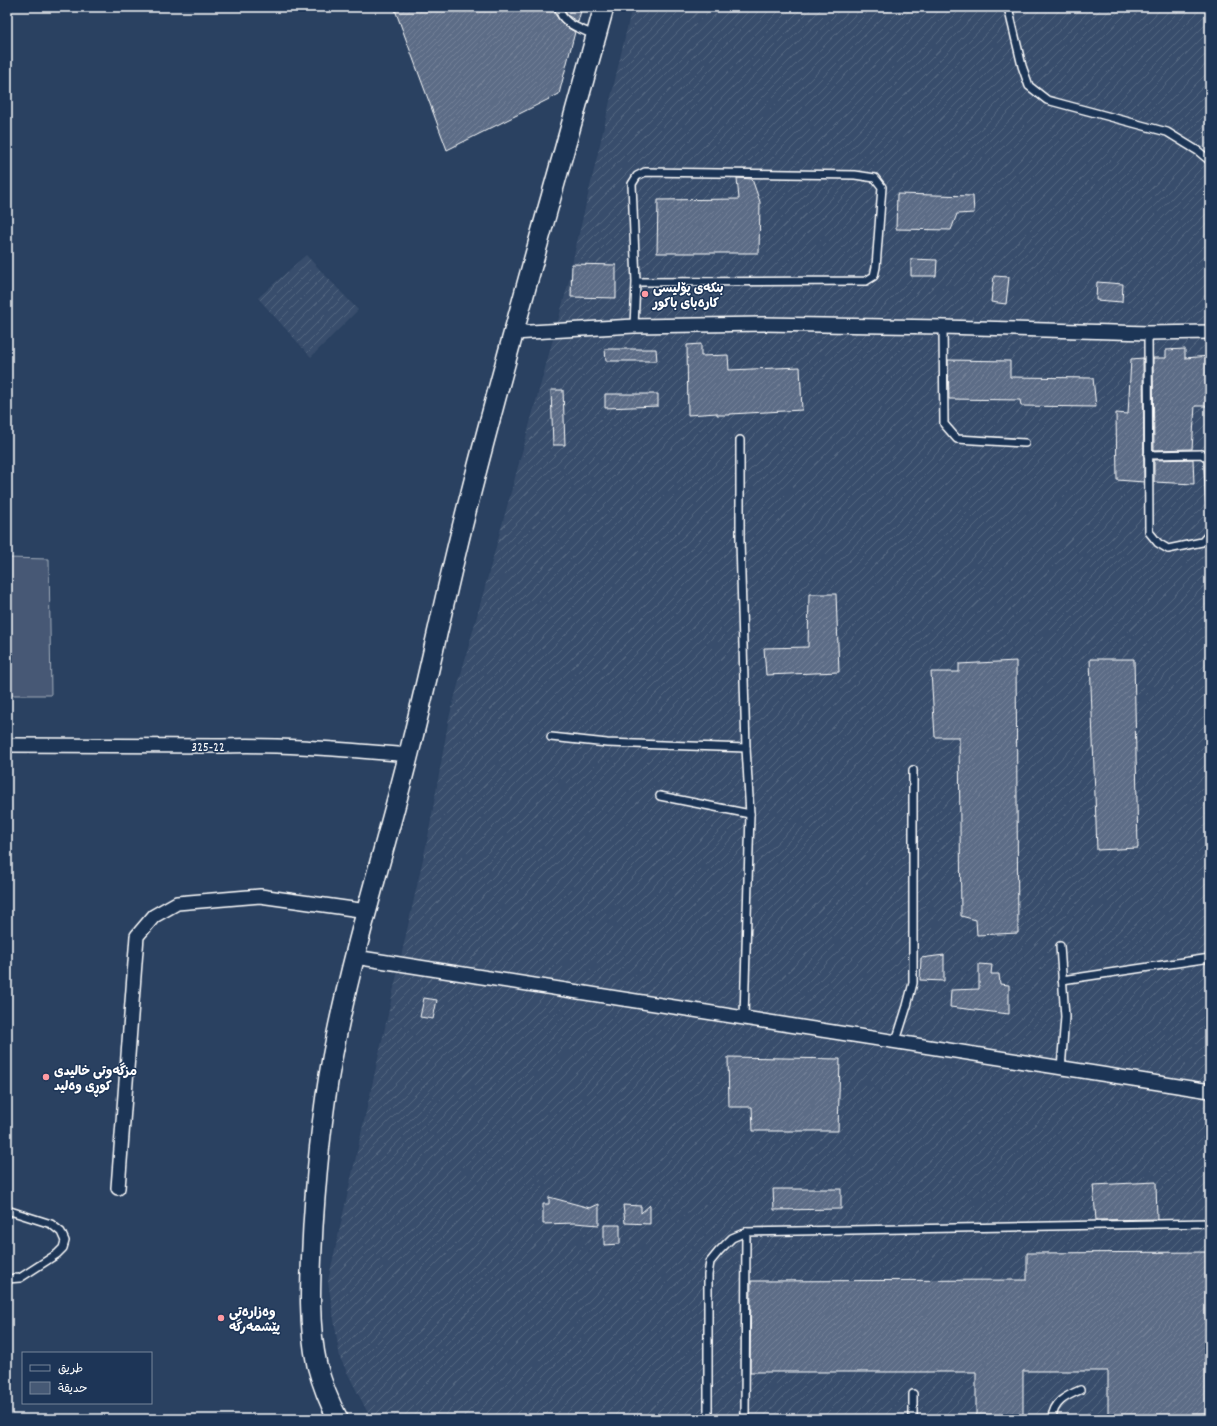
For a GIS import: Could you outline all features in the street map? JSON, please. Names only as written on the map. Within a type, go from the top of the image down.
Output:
[{"type":"street","points":[[338,1419],[323,1384],[317,1364],[313,1344],[311,1285],[312,1246],[318,1173],[328,1083],[335,1040],[355,957],[409,755],[458,541],[513,333],[604,7]]},
{"type":"street","points":[[513,333],[634,326],[763,324],[943,327],[1148,333],[1210,332]]},
{"type":"street","name":"325-22","points":[[7,745],[257,745],[328,748],[409,755]]},
{"type":"street","points":[[118,1188],[137,936],[154,916],[177,903],[260,896],[367,911]]},
{"type":"street","points":[[355,957],[896,1041],[1061,1069],[1210,1091]]},
{"type":"lane","points":[[559,7],[562,16],[569,23],[596,36]]},
{"type":"lane","points":[[1008,7],[1022,66],[1029,86],[1047,100],[1167,132],[1198,151],[1210,161]]},
{"type":"lane","points":[[634,326],[636,282],[632,184],[637,176],[645,172],[855,175],[875,178],[882,187],[876,266],[874,276],[866,281],[636,282]]},
{"type":"lane","points":[[943,327],[944,424],[957,439],[1026,443]]},
{"type":"lane","points":[[1148,333],[1149,532],[1158,543],[1168,549],[1202,542],[1210,533]]},
{"type":"lane","points":[[740,440],[740,541],[746,748],[750,814],[744,1017]]},
{"type":"lane","points":[[1148,455],[1205,455],[1208,459],[1210,500]]},
{"type":"lane","points":[[551,737],[607,743],[746,748]]},
{"type":"lane","points":[[896,1041],[908,1006],[913,983],[913,770]]},
{"type":"lane","points":[[660,796],[750,814]]},
{"type":"lane","points":[[1060,946],[1065,1017],[1061,1069]]},
{"type":"lane","points":[[1062,980],[1210,958]]},
{"type":"lane","points":[[7,1210],[51,1224],[61,1232],[65,1241],[63,1248],[57,1254],[20,1278],[7,1279]]},
{"type":"lane","points":[[708,1419],[708,1275],[710,1262],[732,1238],[746,1232],[1210,1223]]},
{"type":"lane","points":[[745,1419],[746,1232]]},
{"type":"lane","points":[[1052,1419],[1057,1404],[1063,1398],[1080,1390]]},
{"type":"lane","points":[[913,1394],[913,1419]]},
{"type":"shaded area","points":[[632,7],[1210,7],[1210,1419],[371,1419],[340,1358],[328,1281],[428,837],[449,718],[569,281]]},
{"type":"shaded area","points":[[306,255],[358,310],[311,357],[258,298]]},
{"type":"green space","points":[[7,558],[49,559],[51,695],[7,695]]},
{"type":"building","points":[[394,7],[554,7],[555,14],[560,21],[575,32],[559,94],[447,150]]},
{"type":"building","points":[[564,7],[582,7],[578,22],[567,15]]},
{"type":"building","points":[[737,178],[752,179],[760,202],[759,253],[657,253],[658,200],[739,199]]},
{"type":"building","points":[[897,194],[973,196],[974,213],[957,214],[951,230],[896,229]]},
{"type":"building","points":[[911,259],[937,260],[936,276],[911,276]]},
{"type":"building","points":[[572,264],[616,265],[616,298],[571,297]]},
{"type":"building","points":[[994,276],[1009,277],[1006,304],[991,302]]},
{"type":"building","points":[[1097,282],[1123,284],[1122,302],[1096,300]]},
{"type":"building","points":[[701,344],[701,356],[728,355],[729,370],[800,367],[802,410],[730,415],[717,415],[717,413],[688,415],[687,345]]},
{"type":"building","points":[[605,349],[656,349],[657,361],[606,361]]},
{"type":"building","points":[[1185,349],[1185,358],[1210,356],[1210,406],[1195,406],[1192,449],[1154,450],[1153,358],[1166,358],[1166,350]]},
{"type":"building","points":[[1143,358],[1144,482],[1117,480],[1116,413],[1128,414],[1131,359]]},
{"type":"building","points":[[948,360],[1010,361],[1010,377],[1093,378],[1096,407],[1021,406],[1020,400],[949,399]]},
{"type":"building","points":[[551,390],[563,390],[565,445],[553,445]]},
{"type":"building","points":[[605,394],[658,394],[658,406],[605,408]]},
{"type":"building","points":[[1193,459],[1194,484],[1154,482],[1154,460]]},
{"type":"building","points":[[809,594],[836,594],[839,672],[766,675],[764,648],[808,647]]},
{"type":"building","points":[[1090,659],[1134,659],[1138,848],[1097,850]]},
{"type":"building","points":[[1016,661],[1018,933],[977,935],[976,920],[961,916],[959,737],[935,737],[931,672],[959,672],[959,664]]},
{"type":"building","points":[[944,955],[944,981],[920,980],[921,958]]},
{"type":"building","points":[[979,964],[992,965],[991,974],[999,974],[1000,984],[1009,985],[1009,1014],[950,1007],[951,990],[979,989]]},
{"type":"building","points":[[424,998],[437,1000],[433,1019],[420,1017]]},
{"type":"building","points":[[728,1057],[840,1059],[838,1131],[753,1131],[752,1107],[729,1107]]},
{"type":"building","points":[[1156,1182],[1157,1219],[1096,1220],[1093,1185]]},
{"type":"building","points":[[773,1189],[841,1189],[841,1209],[774,1210]]},
{"type":"building","points":[[549,1197],[590,1208],[599,1204],[599,1225],[575,1223],[543,1224],[543,1204],[549,1204]]},
{"type":"building","points":[[623,1205],[641,1206],[641,1213],[650,1205],[650,1224],[625,1223]]},
{"type":"building","points":[[604,1225],[620,1225],[620,1244],[604,1245]]},
{"type":"building","points":[[1210,1252],[1210,1419],[1108,1419],[1108,1371],[1023,1371],[1023,1419],[976,1418],[976,1372],[750,1372],[751,1281],[1027,1280],[1027,1253]]},
{"type":"place","name":"بنکەی پۆلیسی کارەبای باکور","points":[[645,294]]},
{"type":"place","name":"مزگەوتی خالیدی کوڕی وەلید","points":[[46,1077]]},
{"type":"place","name":"وەزارەتی پێشمەرگە","points":[[221,1318]]}]
